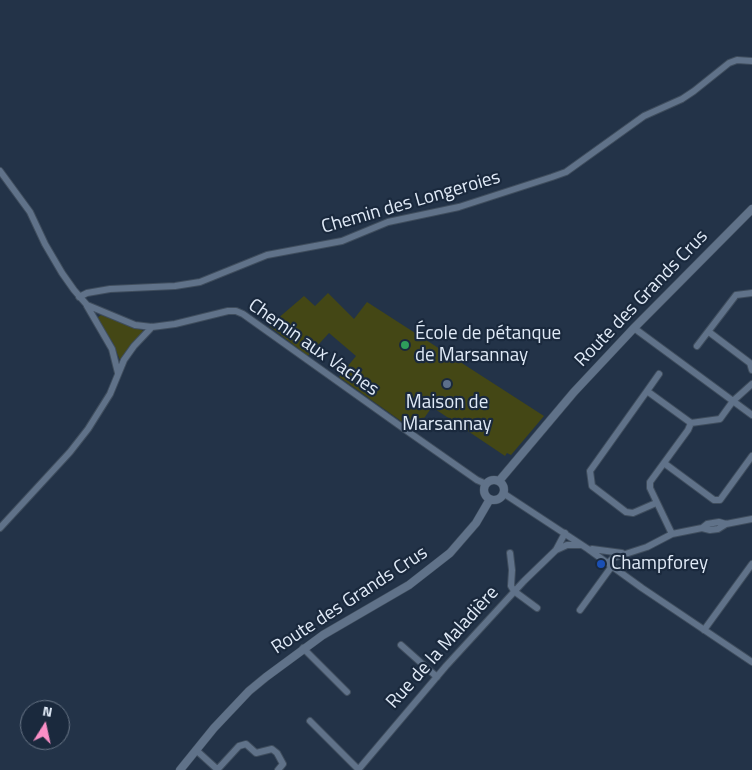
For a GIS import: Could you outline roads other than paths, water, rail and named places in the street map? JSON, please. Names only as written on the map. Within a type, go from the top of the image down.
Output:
[{"type":"street","name":"Chemin des Longeroies","points":[[79,297],[87,292],[110,288],[174,286],[200,282],[267,255],[342,241],[388,222],[459,207],[566,172],[630,124],[694,91],[729,64],[737,60],[752,61]]},
{"type":"street","name":"Chemin aux Vaches","points":[[0,171],[30,212],[45,244],[79,297],[87,305],[136,325],[152,327],[175,324],[228,311],[236,311],[243,314],[477,480],[486,484]]},
{"type":"street","name":"Route des Grands Crus","points":[[499,481],[553,415],[634,328],[751,210]]},
{"type":"street","points":[[698,346],[736,295],[752,293]]},
{"type":"street","points":[[87,305],[112,348],[118,374]]},
{"type":"street","points":[[0,528],[70,452],[101,410],[124,360],[152,327]]},
{"type":"street","points":[[634,328],[752,415]]},
{"type":"street","points":[[708,332],[750,363],[752,370]]},
{"type":"street","points":[[656,503],[633,513],[626,512],[592,486],[589,474],[659,374]]},
{"type":"street","points":[[672,534],[656,503],[650,488],[650,482],[691,423],[720,418],[733,401],[752,384]]},
{"type":"street","points":[[648,391],[691,423]]},
{"type":"street","points":[[664,463],[714,500],[720,500],[752,456]]},
{"type":"street","points":[[491,480],[499,481],[504,488],[503,494],[496,500],[490,498],[485,492],[486,484],[491,480]]},
{"type":"street","points":[[503,494],[568,535],[752,662]]},
{"type":"street","name":"Route des Grands Crus","points":[[180,770],[214,728],[249,691],[303,648],[344,622],[410,585],[450,553],[476,523],[490,498]]},
{"type":"street","points":[[580,610],[608,563],[613,558],[647,548],[672,534],[702,528],[718,529],[726,524],[752,520]]},
{"type":"street","points":[[567,545],[568,535]]},
{"type":"street","name":"Rue de la Maladière","points":[[358,770],[437,677],[514,591],[556,550],[568,535]]},
{"type":"street","name":"Rue de la Maladière","points":[[556,550],[567,545],[582,545]]},
{"type":"street","points":[[588,549],[627,554]]},
{"type":"street","points":[[605,551],[608,563]]},
{"type":"street","points":[[510,553],[511,586],[514,591],[537,608]]},
{"type":"street","points":[[704,630],[752,564]]},
{"type":"street","points":[[401,645],[437,677]]},
{"type":"street","points":[[303,648],[347,692]]},
{"type":"street","points":[[310,721],[358,770]]},
{"type":"street","points":[[196,750],[218,770],[239,746],[246,744],[256,753],[272,749],[283,764],[278,770]]},
{"type":"place","name":"École de pétanque de Marsannay","points":[[405,345]]},
{"type":"place","name":"Maison de Marsannay","points":[[447,384]]},
{"type":"place","name":"Champforey","points":[[601,564]]}]
